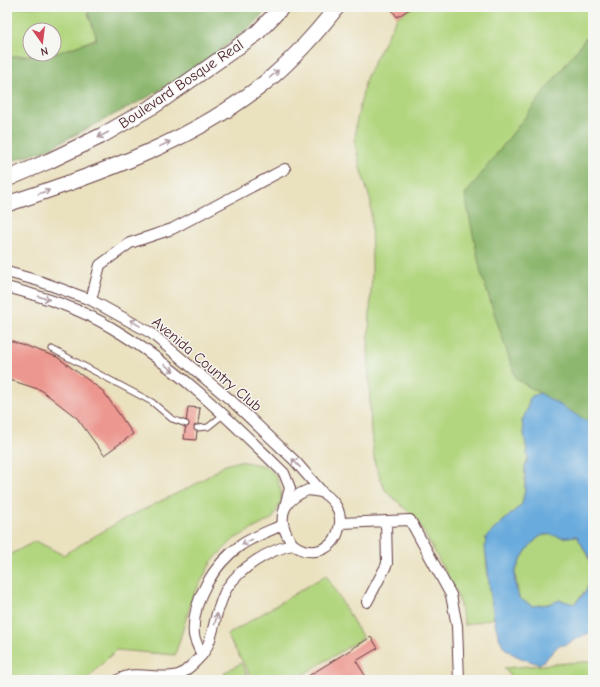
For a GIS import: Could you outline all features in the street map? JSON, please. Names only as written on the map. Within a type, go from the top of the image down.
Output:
[{"type":"street","name":"Boulevard Bosque Real","points":[[7,179],[49,162],[101,136],[155,105],[256,34],[282,7]]},
{"type":"street","points":[[7,204],[78,181],[137,158],[189,132],[231,106],[273,76],[318,31],[337,7]]},
{"type":"street","points":[[91,300],[100,265],[130,243],[172,229],[285,170]]},
{"type":"street","name":"Avenida Country Club","points":[[7,272],[39,281],[91,300],[151,333],[234,403],[295,461],[322,492]]},
{"type":"street","name":"Avenida Country Club","points":[[7,287],[56,301],[111,328],[173,370],[284,473],[290,488],[285,506]]},
{"type":"street","points":[[118,680],[137,674],[154,677],[177,678],[202,655],[211,638],[217,613],[227,588],[239,575],[256,561],[279,548],[292,545],[307,552],[324,550],[336,539],[341,523],[338,507],[322,492],[308,490],[294,495],[285,506],[282,525],[292,545]]},
{"type":"street","points":[[341,523],[410,520],[451,595],[457,626],[459,680]]},
{"type":"street","points":[[367,602],[387,564],[386,521]]},
{"type":"street","points":[[202,655],[194,636],[195,613],[205,586],[218,565],[241,545],[282,525]]},
{"type":"lane","points":[[52,349],[152,402],[172,419],[186,424]]},
{"type":"lane","points":[[197,428],[208,427],[222,415]]},
{"type":"green space","points":[[7,7],[86,7],[97,38],[62,52],[62,22],[22,22],[22,56],[7,57]]},
{"type":"green space","points":[[86,7],[269,7],[253,25],[199,66],[148,97],[44,151],[7,162],[7,57],[22,56],[22,62],[62,62],[62,51],[97,39]]},
{"type":"green space","points":[[413,7],[593,7],[593,29],[530,111],[516,379],[540,393],[530,397],[527,410],[522,421],[528,458],[525,467],[525,489],[522,504],[486,537],[487,567],[495,618],[465,625],[457,593],[417,520],[385,490],[375,464],[371,433],[368,350],[372,273],[371,202],[361,171],[355,143],[356,124],[366,78],[397,17]]},
{"type":"green space","points":[[593,29],[593,425],[516,379],[481,273],[465,195]]},
{"type":"green space","points":[[240,461],[265,466],[276,475],[281,491],[281,502],[273,518],[234,539],[212,561],[193,596],[175,655],[116,650],[86,680],[7,680],[7,556],[36,541],[63,555],[122,520],[196,484],[225,465]]},
{"type":"green space","points":[[552,534],[563,537],[577,536],[590,564],[592,572],[591,579],[582,595],[574,604],[560,600],[549,604],[532,606],[519,599],[515,573],[528,548],[540,536]]},
{"type":"green space","points":[[326,575],[363,638],[294,680],[253,680],[227,635]]},
{"type":"green space","points":[[593,661],[593,680],[514,680],[504,668]]},
{"type":"green space","points":[[241,663],[250,680],[228,680],[224,673]]},
{"type":"water","points":[[540,393],[593,425],[593,565],[577,536],[564,537],[544,535],[533,542],[521,558],[515,574],[516,586],[519,598],[532,606],[549,604],[560,600],[574,604],[584,594],[593,580],[593,631],[564,645],[558,646],[545,660],[539,664],[512,654],[505,648],[500,640],[491,601],[485,548],[486,537],[522,504],[525,489],[525,467],[528,458],[522,421],[527,410],[530,397]]},
{"type":"building","points":[[390,7],[413,7],[397,17]]},
{"type":"building","points":[[7,339],[57,357],[103,391],[133,434],[104,455],[77,418],[41,390],[7,379]]},
{"type":"building","points":[[188,407],[200,408],[196,440],[184,439]]},
{"type":"building","points":[[371,637],[378,648],[356,661],[368,680],[302,680]]}]
